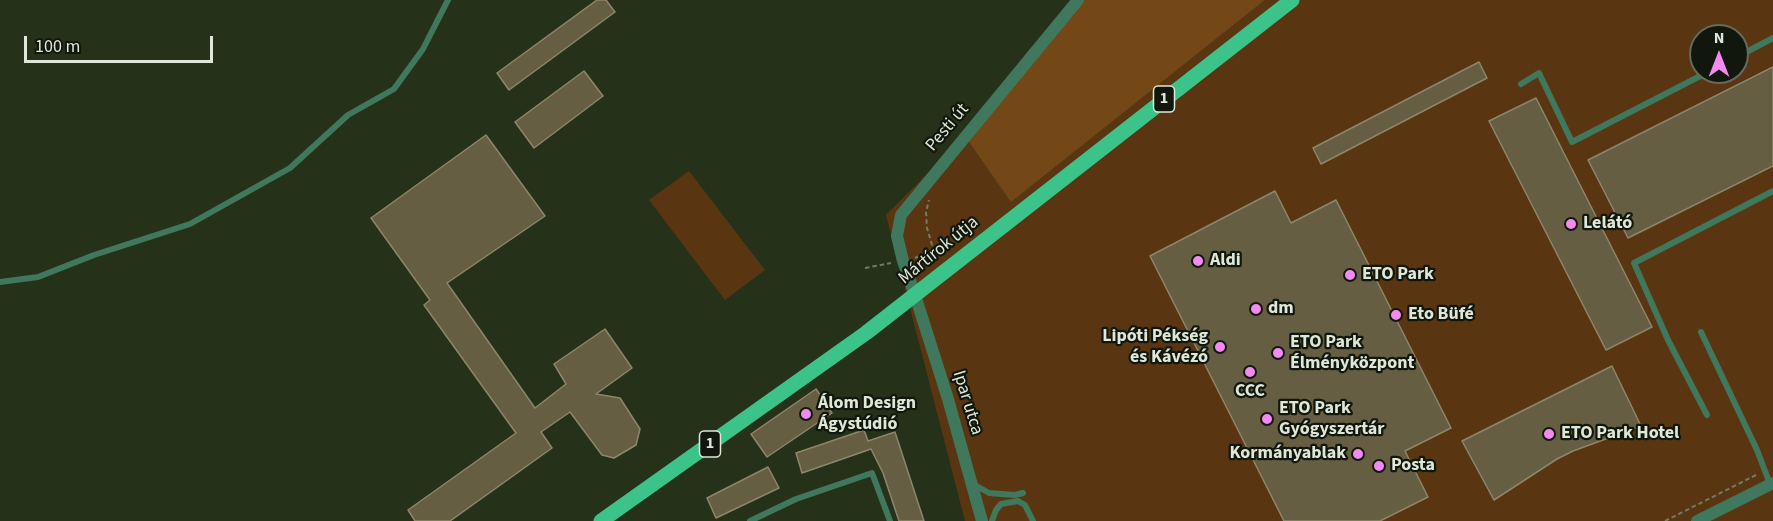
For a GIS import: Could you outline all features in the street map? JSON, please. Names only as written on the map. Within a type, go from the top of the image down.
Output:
[{"type":"main road","name":"Mártírok útja","points":[[601,521],[842,350],[915,295],[1292,0]]},
{"type":"street","name":"Pesti út","points":[[915,295],[897,236],[901,215],[1077,0]]},
{"type":"street","name":"Ipar utca","points":[[915,295],[948,399],[982,521]]},
{"type":"street","points":[[1696,521],[1771,484]]},
{"type":"lane","points":[[0,282],[38,277],[94,255],[190,224],[290,168],[348,115],[394,89],[423,49],[448,0]]},
{"type":"lane","points":[[1749,51],[1773,39]]},
{"type":"lane","points":[[1521,84],[1539,73],[1572,142],[1689,82]]},
{"type":"lane","points":[[1707,415],[1668,340],[1634,263],[1773,191]]},
{"type":"lane","points":[[1701,332],[1771,484]]},
{"type":"lane","points":[[750,521],[796,499],[872,473],[891,521]]},
{"type":"lane","points":[[971,483],[989,493],[1015,495],[1023,493]]},
{"type":"lane","points":[[992,521],[1001,504],[1018,501],[1025,505],[1033,521]]},
{"type":"path","points":[[865,268],[919,257],[931,250],[926,212],[930,200]]},
{"type":"path","points":[[1665,521],[1764,471]]},
{"type":"shaded area","points":[[1074,0],[1265,0],[1011,202],[965,136]]},
{"type":"shaded area","points":[[1265,0],[1773,0],[1773,521],[965,521],[886,215],[965,136],[1012,201]]},
{"type":"shaded area","points":[[689,171],[765,270],[725,300],[649,200]]},
{"type":"building","points":[[597,0],[606,0],[615,12],[509,90],[497,73]]},
{"type":"building","points":[[1479,62],[1487,78],[1321,164],[1313,148]]},
{"type":"building","points":[[1773,67],[1773,166],[1628,238],[1588,160],[1739,84],[1749,84],[1749,79]]},
{"type":"building","points":[[584,71],[603,96],[534,148],[515,122]]},
{"type":"building","name":"Lelátó","points":[[1536,98],[1652,327],[1606,350],[1489,121]]},
{"type":"building","points":[[486,135],[545,216],[447,283],[535,408],[566,384],[554,364],[605,329],[632,368],[596,394],[620,398],[640,429],[636,445],[614,458],[602,455],[570,412],[541,432],[552,448],[450,521],[415,521],[408,510],[516,433],[424,305],[430,300],[371,218]]},
{"type":"building","name":"ETO Park Élményközpont","points":[[1275,191],[1291,223],[1336,200],[1451,428],[1405,451],[1428,497],[1380,521],[1284,521],[1150,256]]},
{"type":"building","name":"ETO Park Hotel","points":[[1612,366],[1641,426],[1557,459],[1494,500],[1462,441]]},
{"type":"building","points":[[816,389],[832,413],[767,457],[751,434]]},
{"type":"building","points":[[864,430],[868,441],[895,432],[924,521],[899,521],[883,473],[871,449],[802,473],[796,453]]},
{"type":"building","points":[[768,467],[779,488],[716,518],[707,498]]},
{"type":"place","name":"Lelátó","points":[[1571,224]]},
{"type":"place","name":"Aldi","points":[[1198,261]]},
{"type":"place","name":"ETO Park","points":[[1350,275]]},
{"type":"place","name":"dm","points":[[1256,309]]},
{"type":"place","name":"Eto Büfé","points":[[1396,315]]},
{"type":"place","name":"Lipóti Pékség és Kávézó","points":[[1220,347]]},
{"type":"place","name":"ETO Park Élményközpont","points":[[1278,353]]},
{"type":"place","name":"CCC","points":[[1250,372]]},
{"type":"place","name":"Álom Design Ágystúdió","points":[[806,414]]},
{"type":"place","name":"ETO Park Gyógyszertár","points":[[1267,419]]},
{"type":"place","name":"ETO Park Hotel","points":[[1549,434]]},
{"type":"place","name":"Kormányablak","points":[[1358,454]]},
{"type":"place","name":"Posta","points":[[1379,466]]}]
